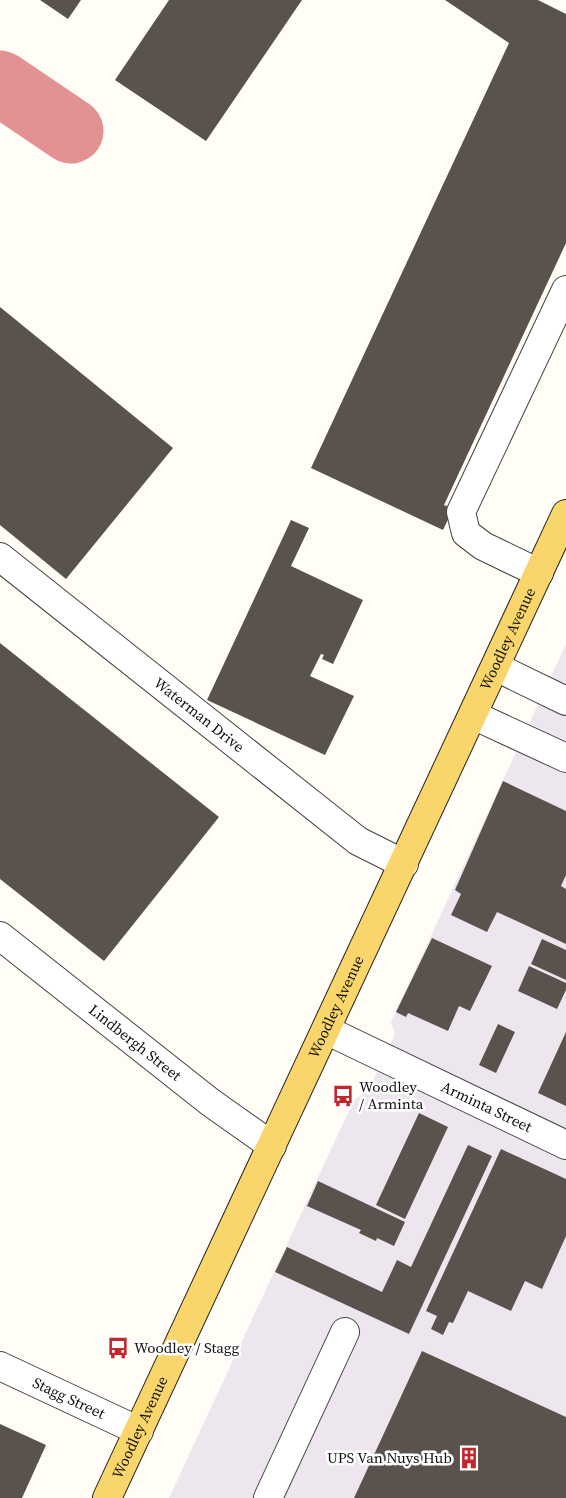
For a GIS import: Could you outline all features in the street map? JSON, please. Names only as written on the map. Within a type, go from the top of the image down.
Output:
[{"type":"main road","name":"Woodley Avenue","points":[[108,1498],[566,514]]},
{"type":"street","points":[[539,573],[483,546],[466,532],[461,512],[566,290]]},
{"type":"street","name":"Waterman Drive","points":[[0,557],[353,837],[404,864]]},
{"type":"street","points":[[496,667],[566,701]]},
{"type":"street","points":[[473,715],[566,758]]},
{"type":"street","name":"Lindbergh Street","points":[[0,936],[210,1102],[272,1146]]},
{"type":"street","name":"Arminta Street","points":[[326,1030],[566,1145]]},
{"type":"street","points":[[268,1498],[345,1332]]},
{"type":"street","name":"Stagg Street","points":[[0,1366],[139,1430]]},
{"type":"shaded area","points":[[566,644],[566,1498],[169,1498],[354,1100],[368,1091],[395,1034],[391,1022]]},
{"type":"building","points":[[40,0],[81,0],[68,19]]},
{"type":"building","points":[[169,0],[302,0],[206,141],[115,80]]},
{"type":"building","points":[[445,0],[538,0],[566,14],[566,243],[444,505],[453,509],[443,530],[311,468],[509,43]]},
{"type":"building","points":[[0,307],[173,448],[66,579],[0,525]]},
{"type":"building","points":[[291,520],[309,528],[291,566],[363,600],[333,664],[322,659],[324,655],[321,654],[310,676],[354,696],[325,755],[207,700]]},
{"type":"building","points":[[0,643],[219,817],[104,961],[0,879]]},
{"type":"building","points":[[503,781],[566,811],[566,875],[561,886],[566,889],[566,944],[497,912],[487,932],[451,915],[461,894],[455,890]]},
{"type":"building","points":[[432,938],[492,966],[470,1011],[459,1006],[448,1031],[408,1013],[406,1017],[396,1012]]},
{"type":"building","points":[[542,939],[566,950],[566,980],[531,964]]},
{"type":"building","points":[[529,966],[566,983],[566,990],[557,1009],[518,991]]},
{"type":"building","points":[[498,1024],[515,1032],[496,1073],[479,1065]]},
{"type":"building","points":[[566,1032],[566,1106],[538,1093]]},
{"type":"building","points":[[419,1113],[448,1127],[405,1219],[376,1205]]},
{"type":"building","points":[[468,1145],[492,1156],[409,1334],[275,1272],[287,1247],[382,1292],[397,1260],[411,1267]]},
{"type":"building","points":[[501,1149],[566,1179],[566,1236],[542,1289],[525,1281],[511,1311],[468,1291],[453,1323],[449,1322],[443,1335],[431,1329],[437,1316],[426,1311]]},
{"type":"building","points":[[318,1181],[405,1222],[394,1246],[377,1238],[376,1241],[359,1233],[361,1230],[307,1206]]},
{"type":"building","name":"UPS Van Nuys Hub","points":[[422,1351],[566,1417],[566,1498],[354,1498]]},
{"type":"building","points":[[0,1424],[46,1445],[22,1498],[0,1498]]},
{"type":"taxiway","points":[[0,83],[71,131]]},
{"type":"place","name":"Woodley / Arminta","points":[[343,1096]]},
{"type":"place","name":"Woodley / Stagg","points":[[118,1348]]},
{"type":"place","name":"UPS Van Nuys Hub","points":[[469,1458]]}]
